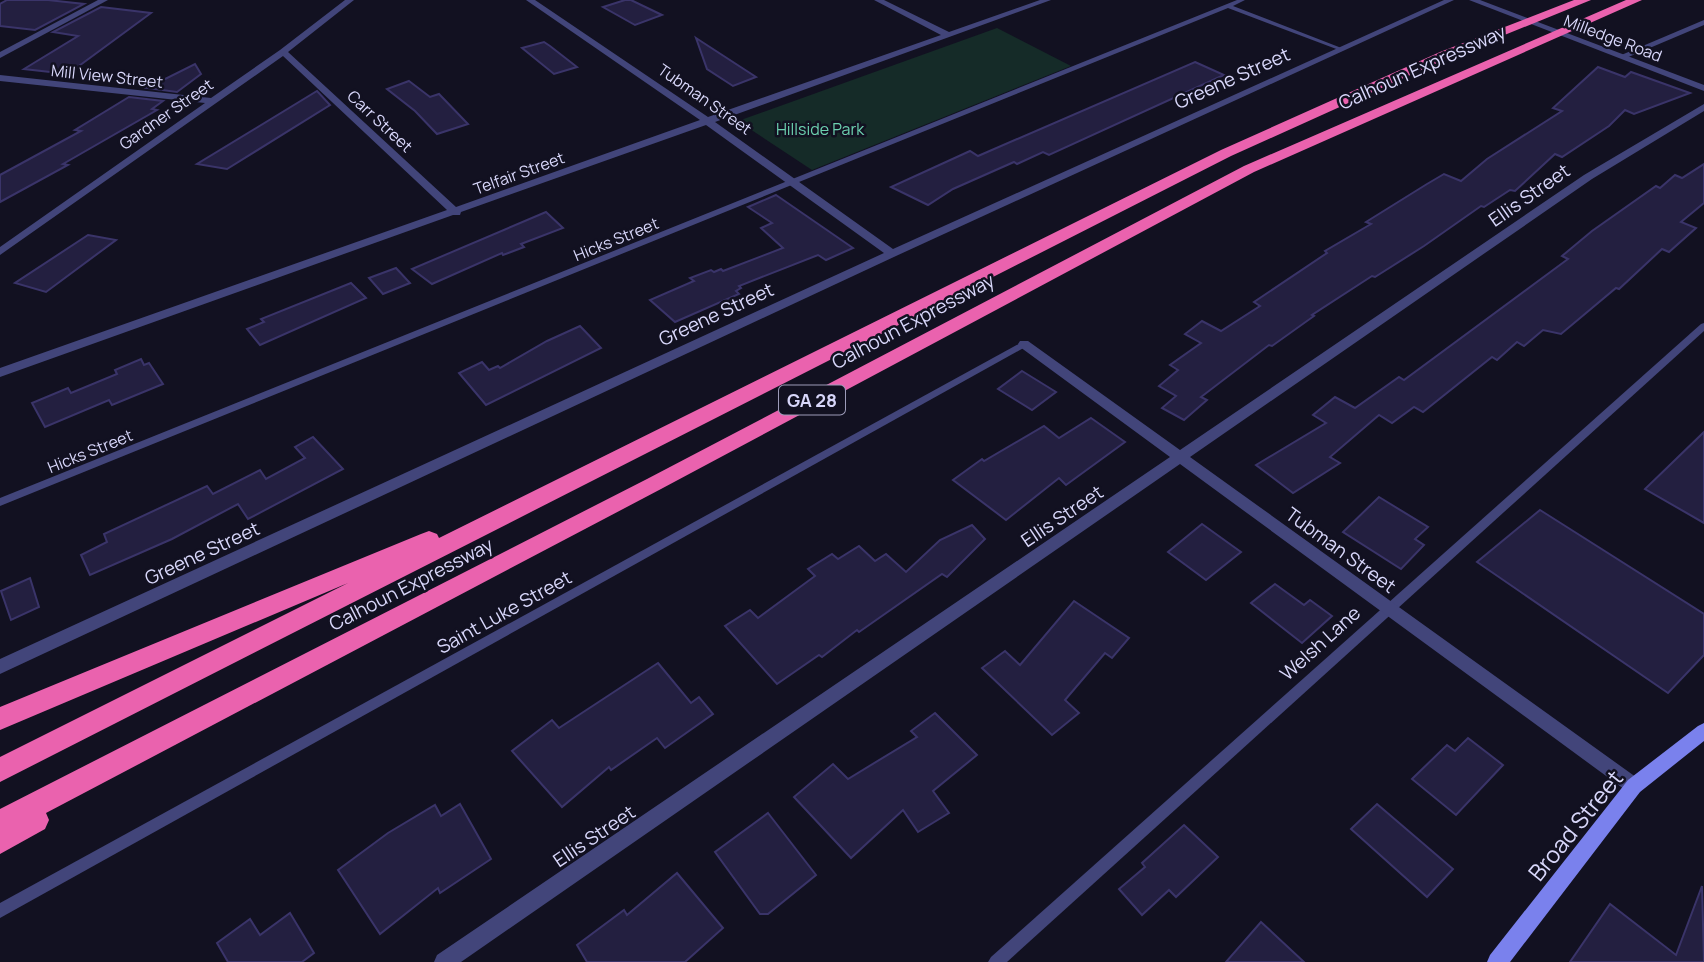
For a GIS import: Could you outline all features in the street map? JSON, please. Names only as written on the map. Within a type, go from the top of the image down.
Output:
[{"type":"highway","name":"Calhoun Expressway","points":[[0,769],[1226,153],[1444,55],[1585,0]]},
{"type":"highway","name":"Calhoun Expressway","points":[[0,823],[480,574],[1248,169],[1636,0]]},
{"type":"highway","points":[[0,719],[313,587],[564,486]]},
{"type":"highway","points":[[0,840],[480,574]]},
{"type":"main road","name":"Broad Street","points":[[1497,962],[1634,786],[1704,731]]},
{"type":"street","points":[[0,55],[104,0]]},
{"type":"street","name":"Gardner Street","points":[[0,252],[283,52],[350,0]]},
{"type":"street","name":"Tubman Street","points":[[530,0],[709,122],[892,254]]},
{"type":"street","points":[[878,0],[946,34]]},
{"type":"street","name":"Telfair Street","points":[[0,373],[456,213],[946,34],[1047,0]]},
{"type":"street","name":"Greene Street","points":[[0,667],[892,254],[1450,0]]},
{"type":"street","name":"Milledge Road","points":[[1473,0],[1704,88]]},
{"type":"street","points":[[1623,56],[1704,22]]},
{"type":"street","name":"Carr Street","points":[[283,52],[456,213]]},
{"type":"street","name":"Mill View Street","points":[[0,78],[211,101]]},
{"type":"street","name":"Ellis Street","points":[[444,962],[1588,177],[1704,107]]},
{"type":"street","name":"Tubman Street","points":[[1024,344],[1634,786]]},
{"type":"lane","name":"Hicks Street","points":[[0,502],[1241,0]]},
{"type":"lane","points":[[1228,6],[1341,50]]},
{"type":"lane","name":"Welsh Lane","points":[[996,962],[1704,326]]},
{"type":"lane","name":"Saint Luke Street","points":[[0,911],[1024,344]]},
{"type":"green space","name":"Hillside Park","points":[[997,28],[1071,66],[812,170],[738,121]]},
{"type":"building","points":[[7,0],[48,0],[84,4],[35,30],[0,26],[0,4]]},
{"type":"building","points":[[631,0],[662,15],[635,25],[603,7]]},
{"type":"building","points":[[101,7],[151,13],[68,74],[24,69],[78,36],[53,32]]},
{"type":"building","points":[[696,38],[756,77],[733,86],[707,69]]},
{"type":"building","points":[[544,42],[577,67],[554,74],[522,48]]},
{"type":"building","points":[[1195,62],[1224,75],[1049,155],[1043,152],[1017,164],[1014,162],[953,189],[928,205],[891,187],[970,151],[978,156]]},
{"type":"building","points":[[195,64],[201,74],[177,92],[147,88]]},
{"type":"building","points":[[1598,67],[1625,77],[1631,72],[1690,93],[1634,114],[1625,110],[1609,126],[1562,157],[1555,154],[1515,191],[1510,190],[1484,207],[1481,206],[1424,246],[1312,315],[1314,316],[1272,346],[1269,345],[1201,397],[1207,400],[1184,420],[1162,408],[1176,396],[1159,386],[1178,370],[1170,365],[1201,343],[1185,334],[1202,321],[1221,331],[1260,306],[1254,302],[1327,253],[1325,251],[1371,224],[1366,222],[1444,174],[1461,181],[1487,159],[1562,111],[1553,108]]},
{"type":"building","points":[[409,81],[430,97],[439,94],[468,124],[437,134],[415,111],[387,89]]},
{"type":"building","points":[[317,91],[330,105],[227,169],[197,164]]},
{"type":"building","points":[[129,97],[163,101],[152,109],[157,110],[63,164],[68,165],[0,202],[0,175],[81,131],[75,130]]},
{"type":"building","points":[[1704,164],[1704,203],[1681,222],[1696,228],[1669,252],[1662,249],[1619,289],[1616,288],[1561,334],[1543,330],[1524,346],[1517,342],[1497,360],[1492,357],[1423,412],[1414,407],[1392,423],[1379,415],[1330,457],[1340,463],[1293,493],[1256,465],[1326,423],[1313,415],[1335,397],[1355,408],[1399,377],[1404,380],[1568,259],[1562,256],[1592,231],[1656,186],[1660,188],[1675,175],[1682,178]]},
{"type":"building","points":[[776,195],[853,248],[826,260],[818,255],[739,286],[741,288],[736,291],[739,294],[675,322],[650,300],[694,281],[690,278],[711,270],[723,271],[783,248],[761,228],[772,223],[748,207]]},
{"type":"building","points":[[546,212],[563,228],[521,244],[524,247],[503,255],[502,253],[432,284],[412,269]]},
{"type":"building","points":[[88,235],[116,240],[46,292],[15,283]]},
{"type":"building","points":[[396,268],[410,283],[383,294],[369,278]]},
{"type":"building","points":[[351,283],[366,298],[260,345],[247,329],[264,322],[261,319]]},
{"type":"building","points":[[580,326],[601,348],[486,405],[459,373],[482,362],[489,370],[498,366],[500,368]]},
{"type":"building","points":[[141,359],[144,365],[149,363],[163,384],[112,405],[109,400],[45,427],[32,403],[68,388],[71,393],[117,374],[115,370]]},
{"type":"building","points":[[1022,371],[1056,392],[1032,410],[998,389]]},
{"type":"building","points":[[1091,418],[1125,442],[1066,485],[1059,478],[1006,520],[953,480],[982,459],[984,461],[1044,426],[1059,438]]},
{"type":"building","points":[[1704,432],[1704,523],[1645,489]]},
{"type":"building","points":[[313,437],[343,469],[248,519],[238,504],[172,539],[90,575],[81,555],[107,542],[104,534],[207,486],[213,494],[260,470],[266,479],[305,458],[295,447]]},
{"type":"building","points":[[1379,497],[1428,527],[1415,539],[1424,545],[1401,569],[1343,532]]},
{"type":"building","points":[[1540,510],[1704,614],[1704,655],[1668,693],[1477,562]]},
{"type":"building","points":[[1202,524],[1241,552],[1206,580],[1168,552]]},
{"type":"building","points":[[972,525],[985,539],[947,577],[942,574],[859,632],[857,630],[822,657],[819,655],[777,684],[725,626],[750,610],[758,618],[815,576],[808,569],[832,554],[838,559],[859,546],[875,561],[886,554],[906,572],[940,540]]},
{"type":"building","points":[[30,578],[39,607],[11,620],[1,591]]},
{"type":"building","points":[[1275,584],[1304,605],[1310,600],[1332,616],[1302,643],[1251,603]]},
{"type":"building","points":[[1074,601],[1129,638],[1112,658],[1105,653],[1065,700],[1079,713],[1052,735],[982,668],[1005,651],[1020,665]]},
{"type":"building","points":[[658,663],[691,703],[699,697],[713,714],[665,748],[657,738],[611,770],[609,767],[562,807],[512,751],[552,720],[559,728]]},
{"type":"building","points":[[935,713],[977,755],[933,791],[949,813],[918,832],[903,810],[851,858],[794,797],[833,764],[848,779],[917,737],[911,731]]},
{"type":"building","points":[[1468,738],[1503,765],[1456,815],[1412,779],[1447,745],[1455,751]]},
{"type":"building","points":[[460,804],[491,859],[440,893],[438,888],[380,934],[338,870],[388,833],[435,805],[441,816]]},
{"type":"building","points":[[1377,804],[1453,869],[1427,897],[1351,829]]},
{"type":"building","points":[[768,813],[816,875],[768,914],[760,914],[715,852]]},
{"type":"building","points":[[1184,825],[1218,857],[1176,897],[1169,890],[1142,915],[1119,889],[1145,867],[1142,863]]},
{"type":"building","points":[[677,873],[723,928],[685,962],[587,962],[577,945],[624,910],[627,915]]},
{"type":"building","points":[[1702,886],[1704,962],[1570,962],[1610,904],[1676,955]]},
{"type":"building","points":[[290,913],[314,953],[302,962],[228,962],[217,943],[250,919],[260,935]]},
{"type":"building","points":[[1261,922],[1304,962],[1226,962]]}]
